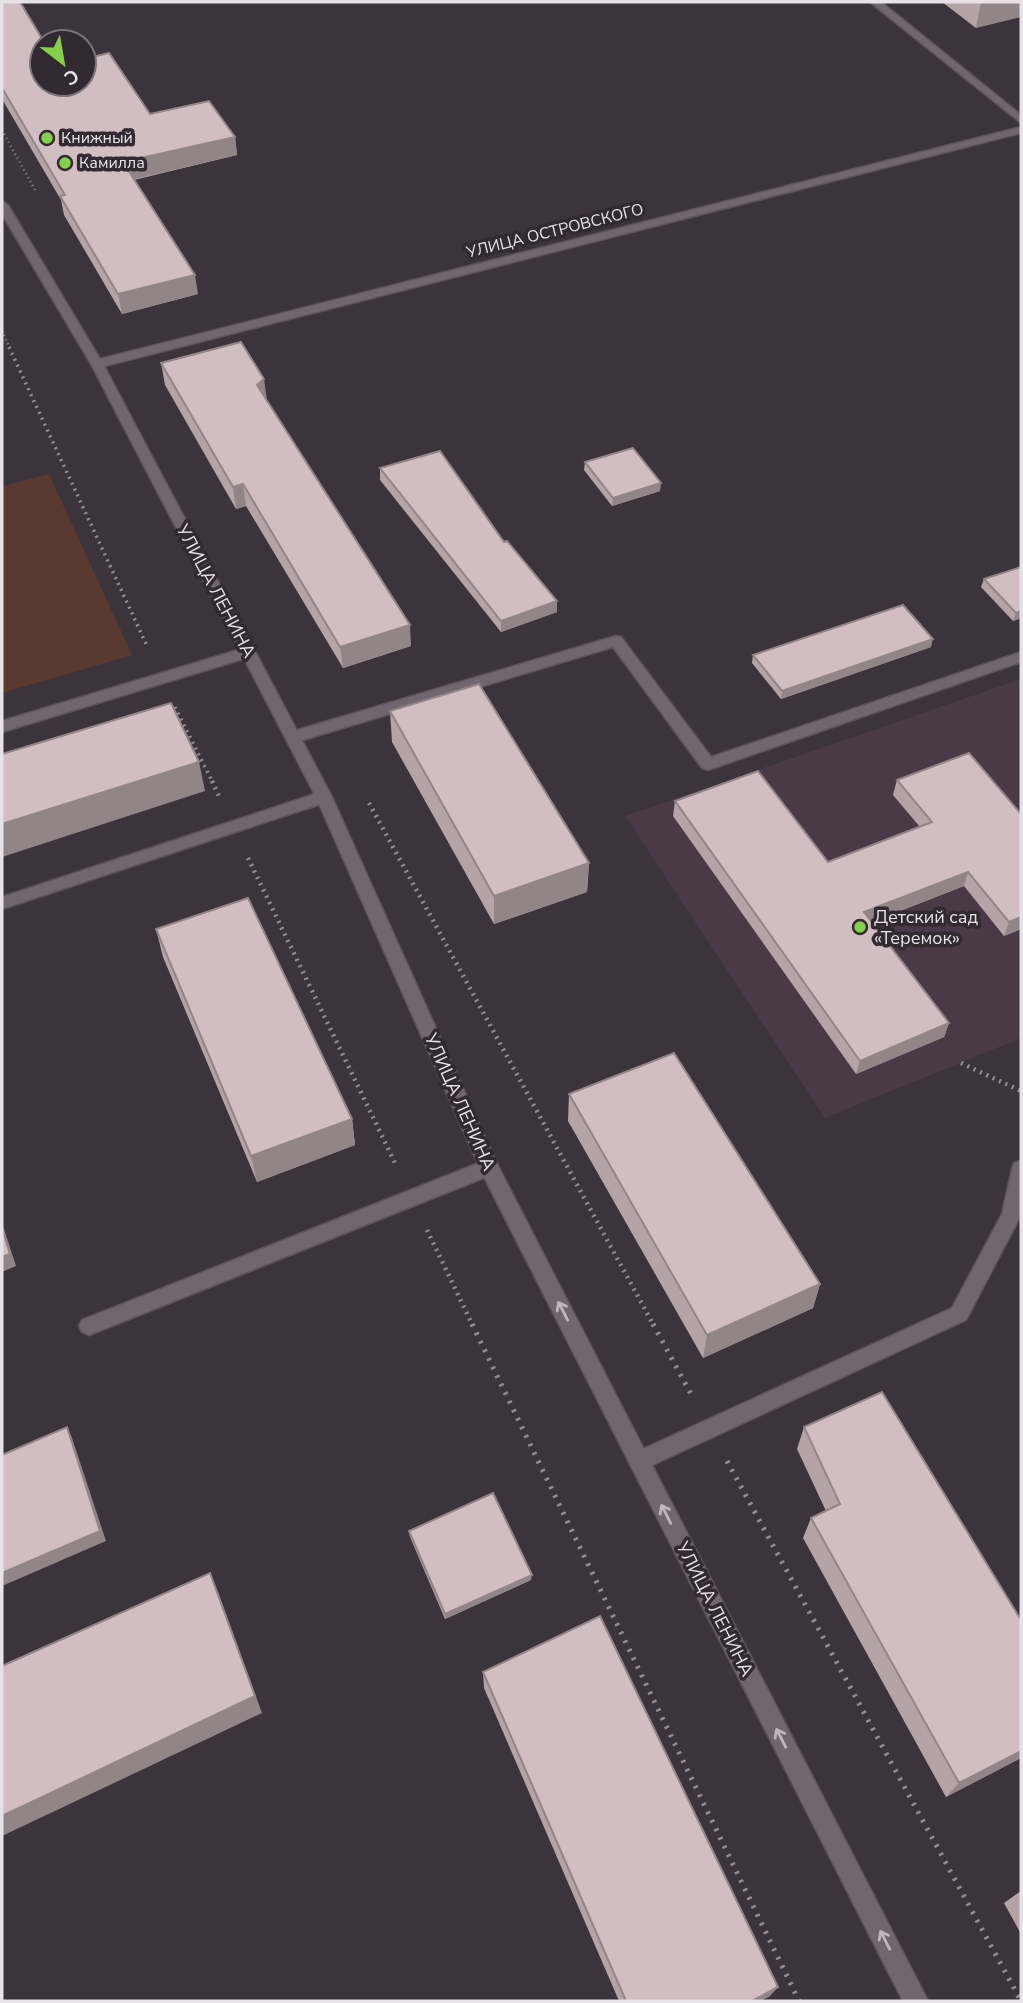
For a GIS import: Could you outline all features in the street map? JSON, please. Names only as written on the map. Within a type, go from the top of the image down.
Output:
[{"type":"street","points":[[875,2],[1021,120]]},
{"type":"street","name":"УЛИЦА ОСТРОВСКОГО","points":[[97,364],[1021,130]]},
{"type":"street","name":"УЛИЦА ЛЕНИНА","points":[[2,205],[97,364],[324,797],[489,1167],[916,2001]]},
{"type":"street","points":[[293,737],[616,641],[708,764],[1021,657]]},
{"type":"street","points":[[2,727],[248,652]]},
{"type":"street","points":[[2,903],[324,797]]},
{"type":"street","points":[[89,1326],[489,1167]]},
{"type":"street","points":[[639,1461],[959,1314],[1011,1215],[1021,1169]]},
{"type":"path","points":[[2,130],[41,201]]},
{"type":"path","points":[[2,331],[162,678],[799,2001]]},
{"type":"path","points":[[368,802],[1021,2001]]},
{"type":"path","points":[[961,1063],[1021,1091]]},
{"type":"shaded area","points":[[49,474],[132,655],[2,693],[2,486]]},
{"type":"shaded area","name":"Детский сад «Теремок»","points":[[1021,679],[1021,1038],[825,1118],[625,816]]},
{"type":"building","points":[[2,2],[20,2],[36,28],[28,28],[28,98],[98,98],[98,56],[109,53],[150,114],[209,101],[235,137],[123,162],[195,275],[118,294],[60,196],[65,195],[2,88]]},
{"type":"building","points":[[241,342],[264,379],[257,385],[410,625],[340,647],[243,484],[233,487],[161,363]]},
{"type":"building","points":[[633,448],[661,483],[613,498],[585,462]]},
{"type":"building","points":[[440,451],[504,542],[507,541],[557,601],[501,621],[380,468]]},
{"type":"building","points":[[1021,567],[1021,611],[1016,613],[984,579]]},
{"type":"building","points":[[903,605],[933,639],[782,691],[753,655]]},
{"type":"building","points":[[479,684],[589,863],[494,896],[390,711]]},
{"type":"building","points":[[171,703],[199,762],[2,824],[2,754]]},
{"type":"building","points":[[969,753],[1021,814],[1021,917],[1009,922],[968,872],[864,912],[949,1023],[860,1061],[675,801],[758,771],[828,862],[932,822],[897,780]]},
{"type":"building","points":[[248,898],[352,1119],[251,1156],[156,929]]},
{"type":"building","points":[[674,1053],[820,1284],[707,1335],[569,1094]]},
{"type":"building","points":[[2,1229],[10,1254],[2,1257]]},
{"type":"building","points":[[882,1392],[1021,1620],[1021,1751],[959,1783],[811,1518],[840,1504],[804,1427]]},
{"type":"building","points":[[67,1427],[100,1531],[2,1573],[2,1455]]},
{"type":"building","points":[[493,1493],[532,1575],[445,1614],[409,1531]]},
{"type":"building","points":[[210,1573],[255,1696],[2,1816],[2,1666]]},
{"type":"building","points":[[600,1616],[778,1987],[752,2001],[626,2001],[483,1672]]},
{"type":"place","name":"Книжный","points":[[47,138]]},
{"type":"place","name":"Камилла","points":[[65,163]]},
{"type":"place","name":"Детский сад «Теремок»","points":[[860,927]]}]
